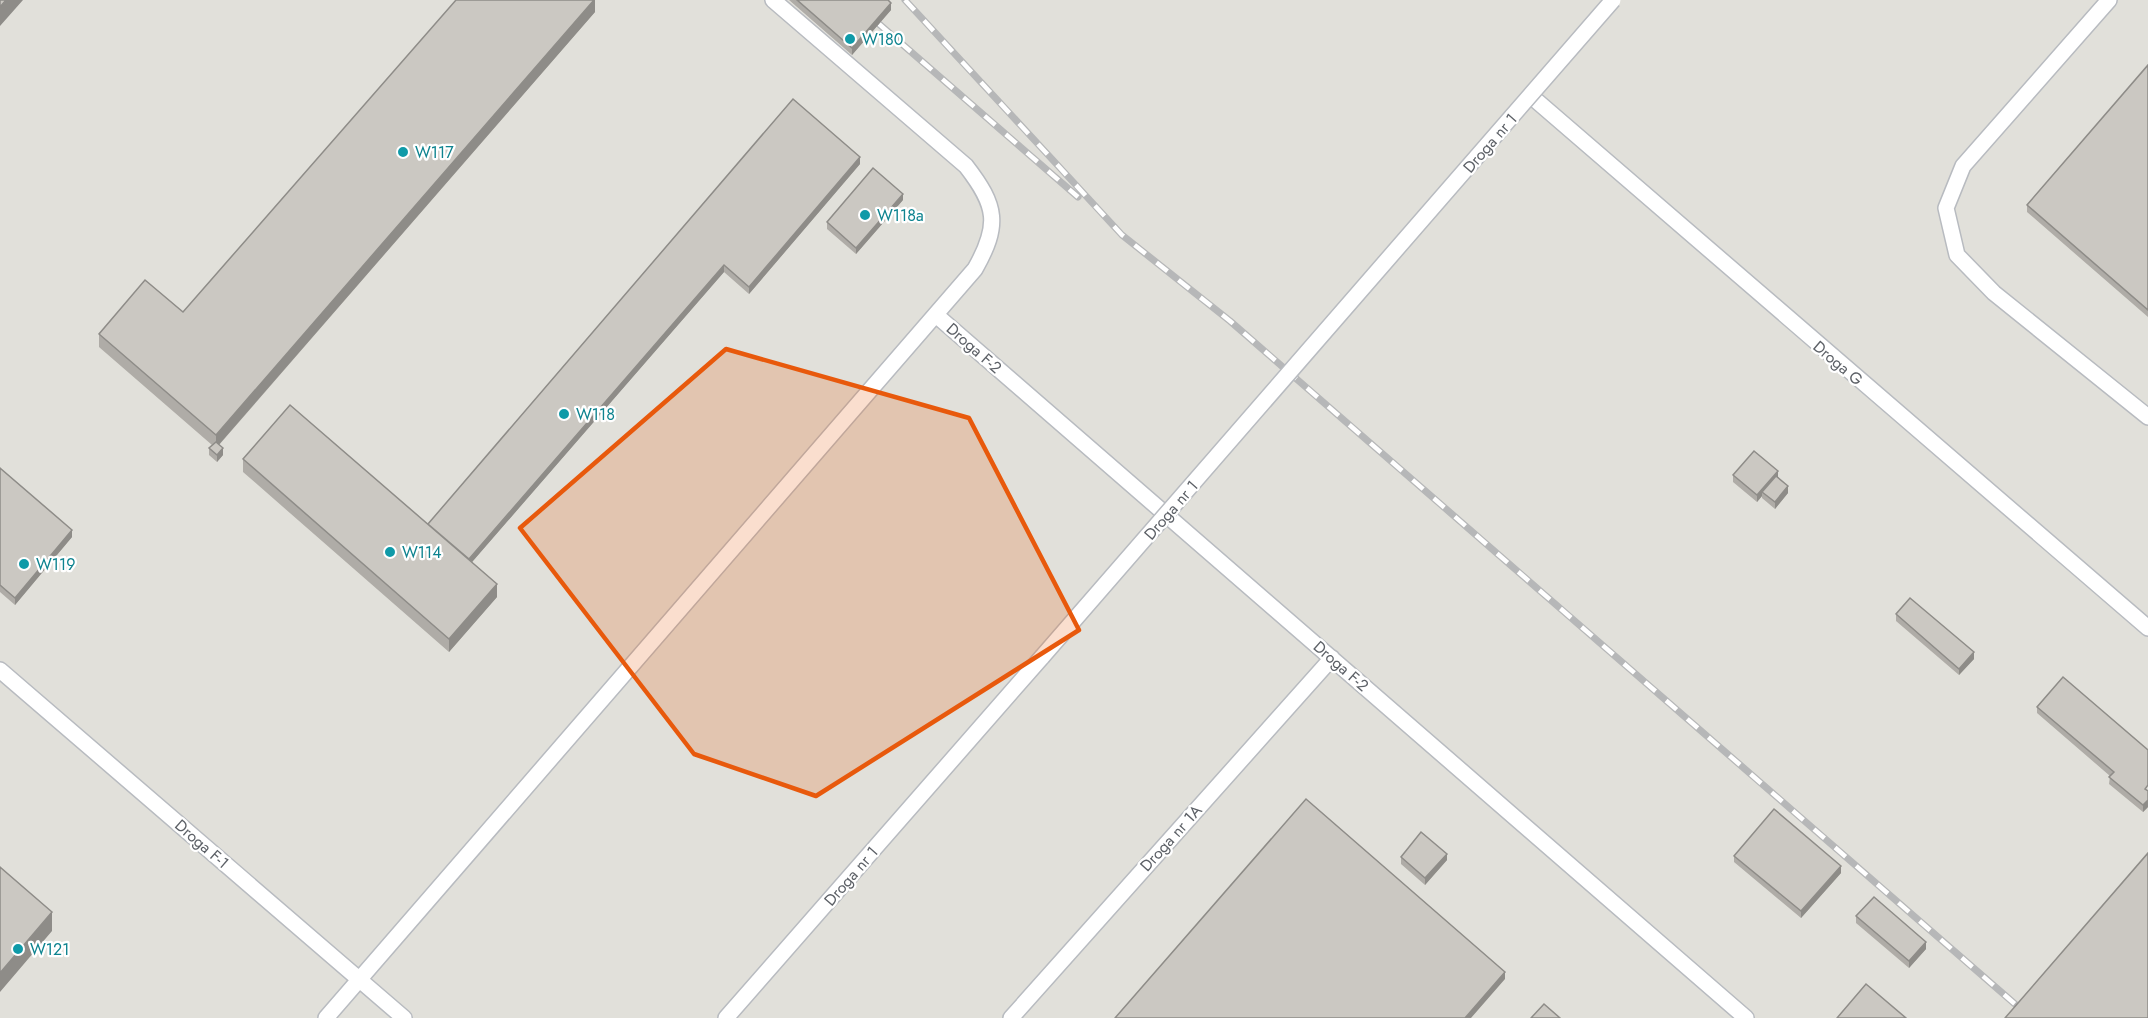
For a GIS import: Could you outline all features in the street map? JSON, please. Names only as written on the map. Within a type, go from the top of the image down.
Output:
[{"type":"lane","points":[[326,1018],[936,315],[975,269],[990,242],[992,218],[983,188],[966,166],[773,0]]},
{"type":"lane","name":"Droga nr 1","points":[[726,1018],[1613,0]]},
{"type":"lane","points":[[2109,0],[1963,166],[1946,208],[1957,255],[1964,263],[1994,293],[2148,417]]},
{"type":"lane","name":"Droga G","points":[[1531,96],[1787,320],[2148,628]]},
{"type":"lane","name":"Droga F-2","points":[[936,315],[1746,1018]]},
{"type":"lane","name":"Droga nr 1A","points":[[1011,1018],[1332,658]]},
{"type":"lane","name":"Droga F-1","points":[[0,670],[404,1018]]},
{"type":"highlighted area","points":[[726,349],[969,418],[1079,630],[816,796],[694,754],[520,528]]},
{"type":"shaded area","points":[[0,0],[2148,0],[2148,1018],[0,1018]]},
{"type":"building","name":"W117","points":[[456,0],[594,0],[216,435],[99,334],[145,280],[183,312]]},
{"type":"building","name":"W180","points":[[797,0],[888,0],[891,3],[852,48]]},
{"type":"building","points":[[2148,65],[2148,310],[2027,205]]},
{"type":"building","name":"W118","points":[[793,99],[860,157],[749,287],[724,265],[469,559],[428,524]]},
{"type":"building","name":"W118a","points":[[873,168],[903,194],[856,248],[827,222]]},
{"type":"building","name":"W114","points":[[290,405],[497,584],[449,639],[243,459]]},
{"type":"building","points":[[216,442],[223,448],[217,455],[209,448]]},
{"type":"building","points":[[1754,451],[1778,471],[1757,495],[1733,475]]},
{"type":"building","name":"W119","points":[[0,468],[72,530],[15,598],[0,585]]},
{"type":"building","points":[[1776,476],[1788,486],[1775,502],[1762,492]]},
{"type":"building","points":[[1910,598],[1974,652],[1959,669],[1896,614]]},
{"type":"building","points":[[2063,677],[2148,750],[2148,785],[2145,789],[2148,791],[2148,800],[2143,805],[2109,777],[2114,772],[2037,707]]},
{"type":"building","points":[[1306,799],[1505,972],[1465,1018],[1115,1018]]},
{"type":"building","points":[[1774,809],[1841,866],[1801,911],[1734,856]]},
{"type":"building","points":[[1421,832],[1447,854],[1425,878],[1401,857]]},
{"type":"building","points":[[2148,853],[2148,1018],[2005,1018]]},
{"type":"building","name":"W121","points":[[0,867],[52,912],[0,973]]},
{"type":"building","points":[[1874,897],[1926,942],[1909,961],[1856,916]]},
{"type":"building","points":[[1866,984],[1906,1018],[1837,1018]]},
{"type":"building","points":[[1544,1004],[1560,1018],[1531,1018]]},
{"type":"railway","points":[[905,0],[1122,235],[1230,321],[2031,1018]]},
{"type":"railway","points":[[879,24],[1078,197]]},
{"type":"place","name":"W180","points":[[850,39]]},
{"type":"place","name":"W117","points":[[403,152]]},
{"type":"place","name":"W118a","points":[[865,215]]},
{"type":"place","name":"W118","points":[[564,414]]},
{"type":"place","name":"W114","points":[[390,552]]},
{"type":"place","name":"W119","points":[[24,564]]},
{"type":"place","name":"W121","points":[[18,949]]}]
